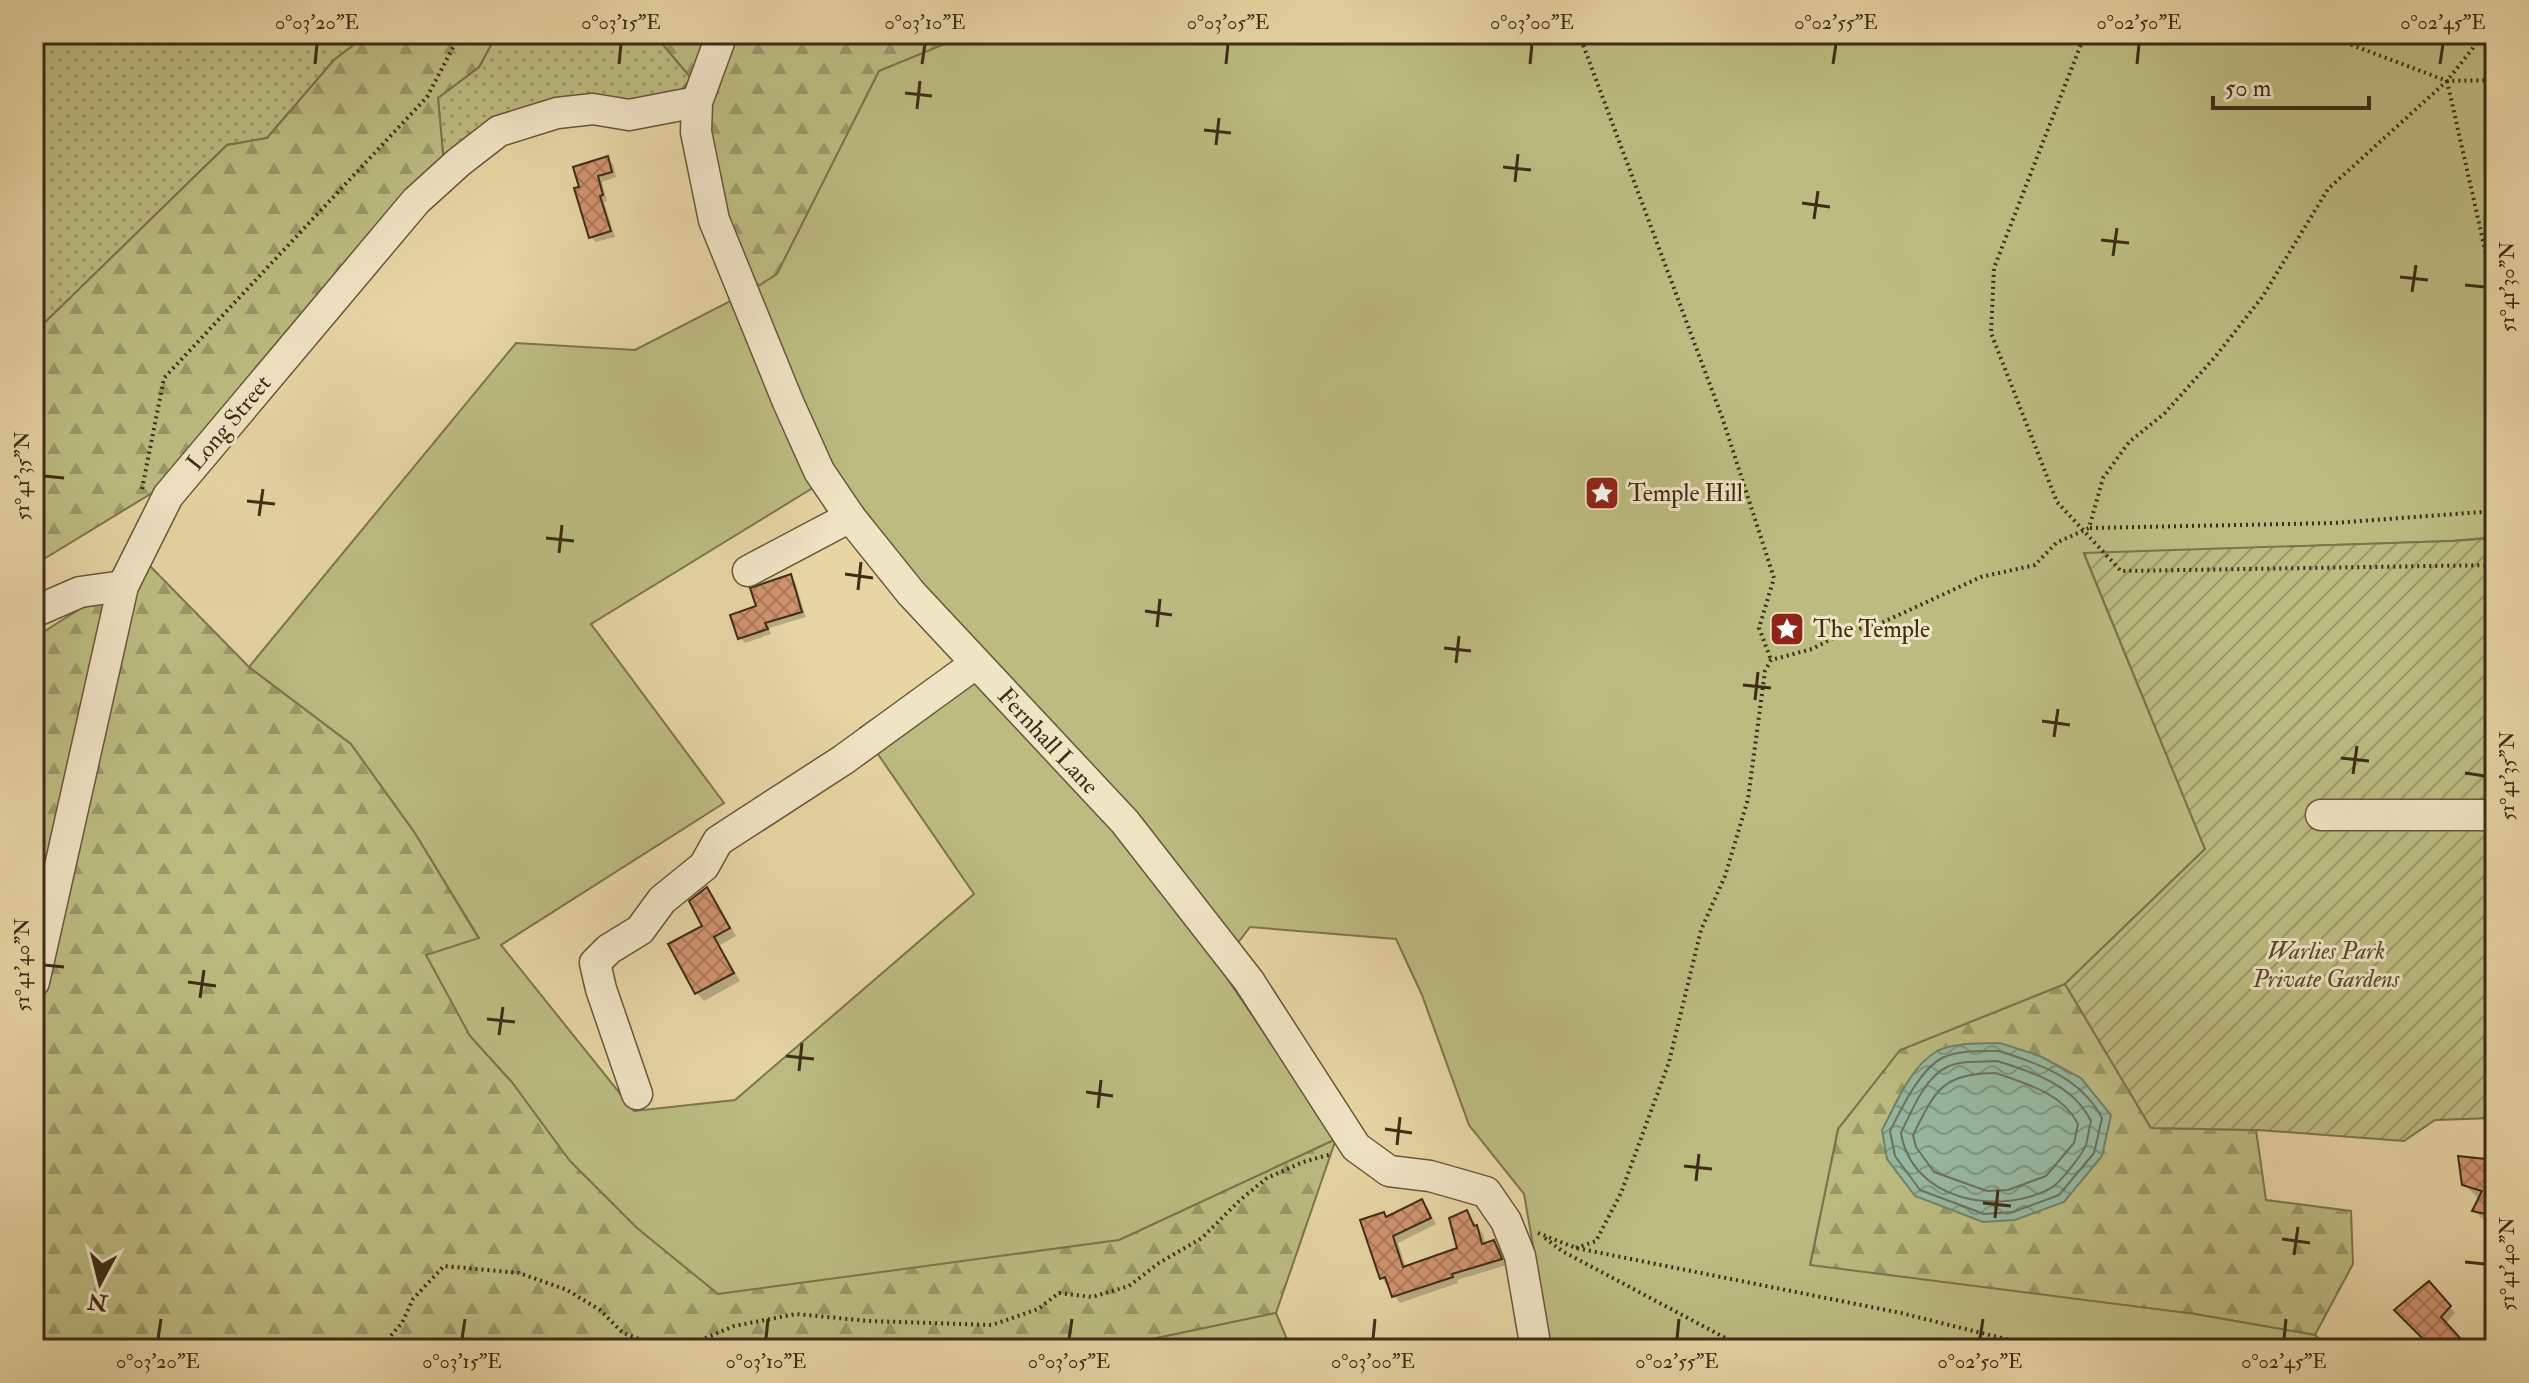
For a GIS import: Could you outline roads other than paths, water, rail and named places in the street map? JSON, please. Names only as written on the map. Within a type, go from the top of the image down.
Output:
[{"type":"street","name":"Fernhall Lane","points":[[722,34],[697,102],[696,132],[714,220],[819,471],[850,517],[911,593],[1125,822],[1249,981],[1356,1147],[1389,1171],[1430,1176],[1486,1192],[1508,1227],[1520,1256],[1536,1349]]},
{"type":"street","name":"Long Street","points":[[34,982],[123,586],[168,496],[416,201],[499,131],[557,113],[593,109],[629,115],[697,102]]},
{"type":"street","points":[[748,571],[850,517]]},
{"type":"street","points":[[34,612],[80,592],[123,586]]},
{"type":"street","points":[[637,1094],[595,963],[609,949],[640,930],[662,900],[704,866],[718,841],[843,760],[975,664]]},
{"type":"street","points":[[2321,815],[2495,815]]},
{"type":"water","points":[[2000,1043],[2040,1056],[2081,1078],[2111,1115],[2102,1156],[2064,1202],[2015,1220],[1983,1222],[1915,1196],[1887,1159],[1882,1130],[1905,1087],[1927,1058],[1951,1046]]},
{"type":"place","name":"Temple Hill","points":[[1602,493]]},
{"type":"place","name":"The Temple","points":[[1787,629]]},
{"type":"park label","name":"Warlies Park Private Gardens","points":[[2326,965]]}]
